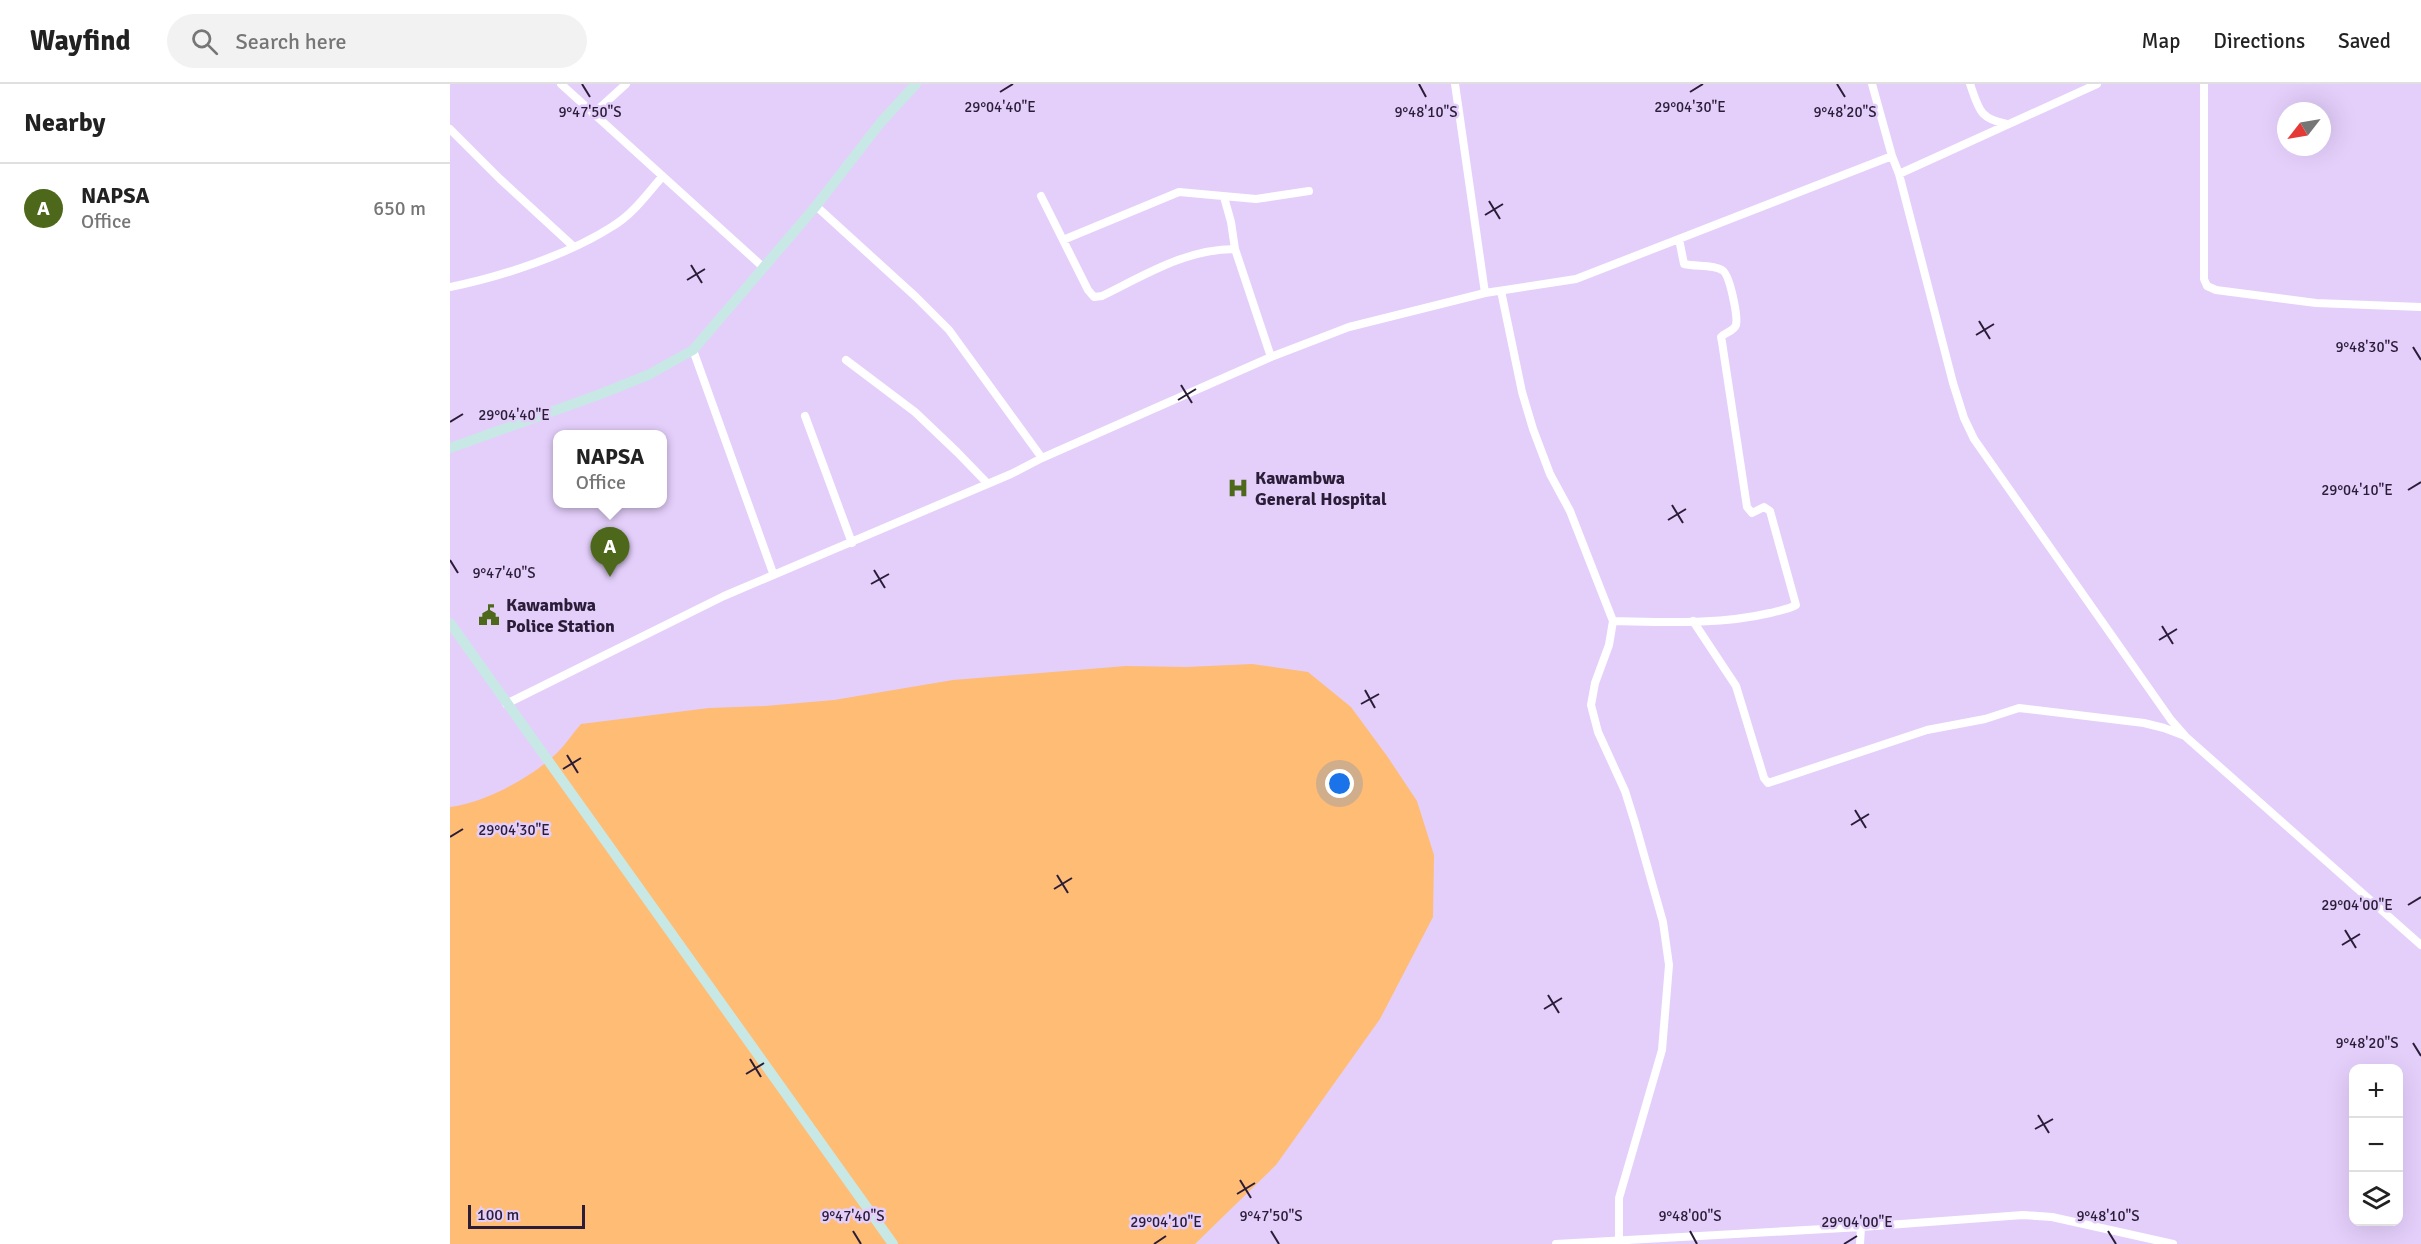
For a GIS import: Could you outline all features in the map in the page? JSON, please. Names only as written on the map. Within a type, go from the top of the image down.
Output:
[{"type":"main road","points":[[450,448],[648,375],[693,350],[816,206],[881,122],[916,84]]},
{"type":"main road","points":[[450,623],[893,1244]]},
{"type":"street","points":[[561,84],[763,267]]},
{"type":"street","points":[[593,114],[624,84]]},
{"type":"street","points":[[1455,84],[1485,293]]},
{"type":"street","points":[[1872,84],[1899,174],[1953,383],[1964,418],[1974,439],[2171,720],[2186,737],[2421,945]]},
{"type":"street","points":[[1970,84],[1984,117],[1991,121],[2009,124]]},
{"type":"street","points":[[1899,174],[2097,84]]},
{"type":"street","points":[[2204,84],[2204,279],[2207,286],[2216,290],[2316,303],[2421,307]]},
{"type":"street","points":[[450,129],[574,247]]},
{"type":"street","points":[[506,704],[773,573],[852,543],[1271,357],[1349,327],[1485,293],[1576,279],[1892,156]]},
{"type":"street","points":[[450,287],[505,273],[574,247],[613,226],[630,213],[662,177]]},
{"type":"street","points":[[1063,240],[1179,192],[1256,199],[1309,190]]},
{"type":"street","points":[[1041,196],[1088,290],[1094,297],[1102,296],[1197,253],[1214,249],[1234,249]]},
{"type":"street","points":[[1224,197],[1231,222],[1234,249],[1271,357]]},
{"type":"street","points":[[816,206],[949,330],[1042,458]]},
{"type":"street","points":[[1613,621],[1713,622],[1762,615],[1791,608],[1797,603],[1770,511],[1764,507],[1752,513],[1747,507],[1721,336],[1733,330],[1737,323],[1728,277],[1722,270],[1716,268],[1684,264],[1679,239]]},
{"type":"street","points":[[1501,291],[1522,392],[1533,429],[1550,474],[1570,511],[1613,621],[1609,645],[1595,683],[1591,705],[1598,732],[1625,791],[1635,823],[1663,922],[1669,965],[1662,1050],[1619,1198],[1619,1240]]},
{"type":"street","points":[[693,350],[773,573]]},
{"type":"street","points":[[846,360],[915,412],[988,484]]},
{"type":"street","points":[[805,416],[852,543]]},
{"type":"street","points":[[1693,621],[1736,686],[1764,778],[1768,783],[1927,730],[1979,721],[2019,708],[2144,723],[2186,737]]},
{"type":"street","points":[[1557,1244],[1861,1227],[2023,1215],[2052,1217],[2173,1244]]},
{"type":"street","points":[[1860,1244],[1861,1227]]},
{"type":"shaded area","points":[[1252,664],[1308,672],[1351,707],[1387,756],[1417,801],[1434,855],[1433,917],[1380,1019],[1276,1165],[1195,1244],[450,1244],[450,807],[478,800],[521,780],[557,753],[581,724],[709,708],[834,700],[953,680],[1126,666],[1187,667]]},
{"type":"place","name":"Kawambwa General Hospital","points":[[1238,488]]},
{"type":"place","name":"NAPSA","points":[[610,577]]},
{"type":"place","name":"Kawambwa Police Station","points":[[489,615]]}]
